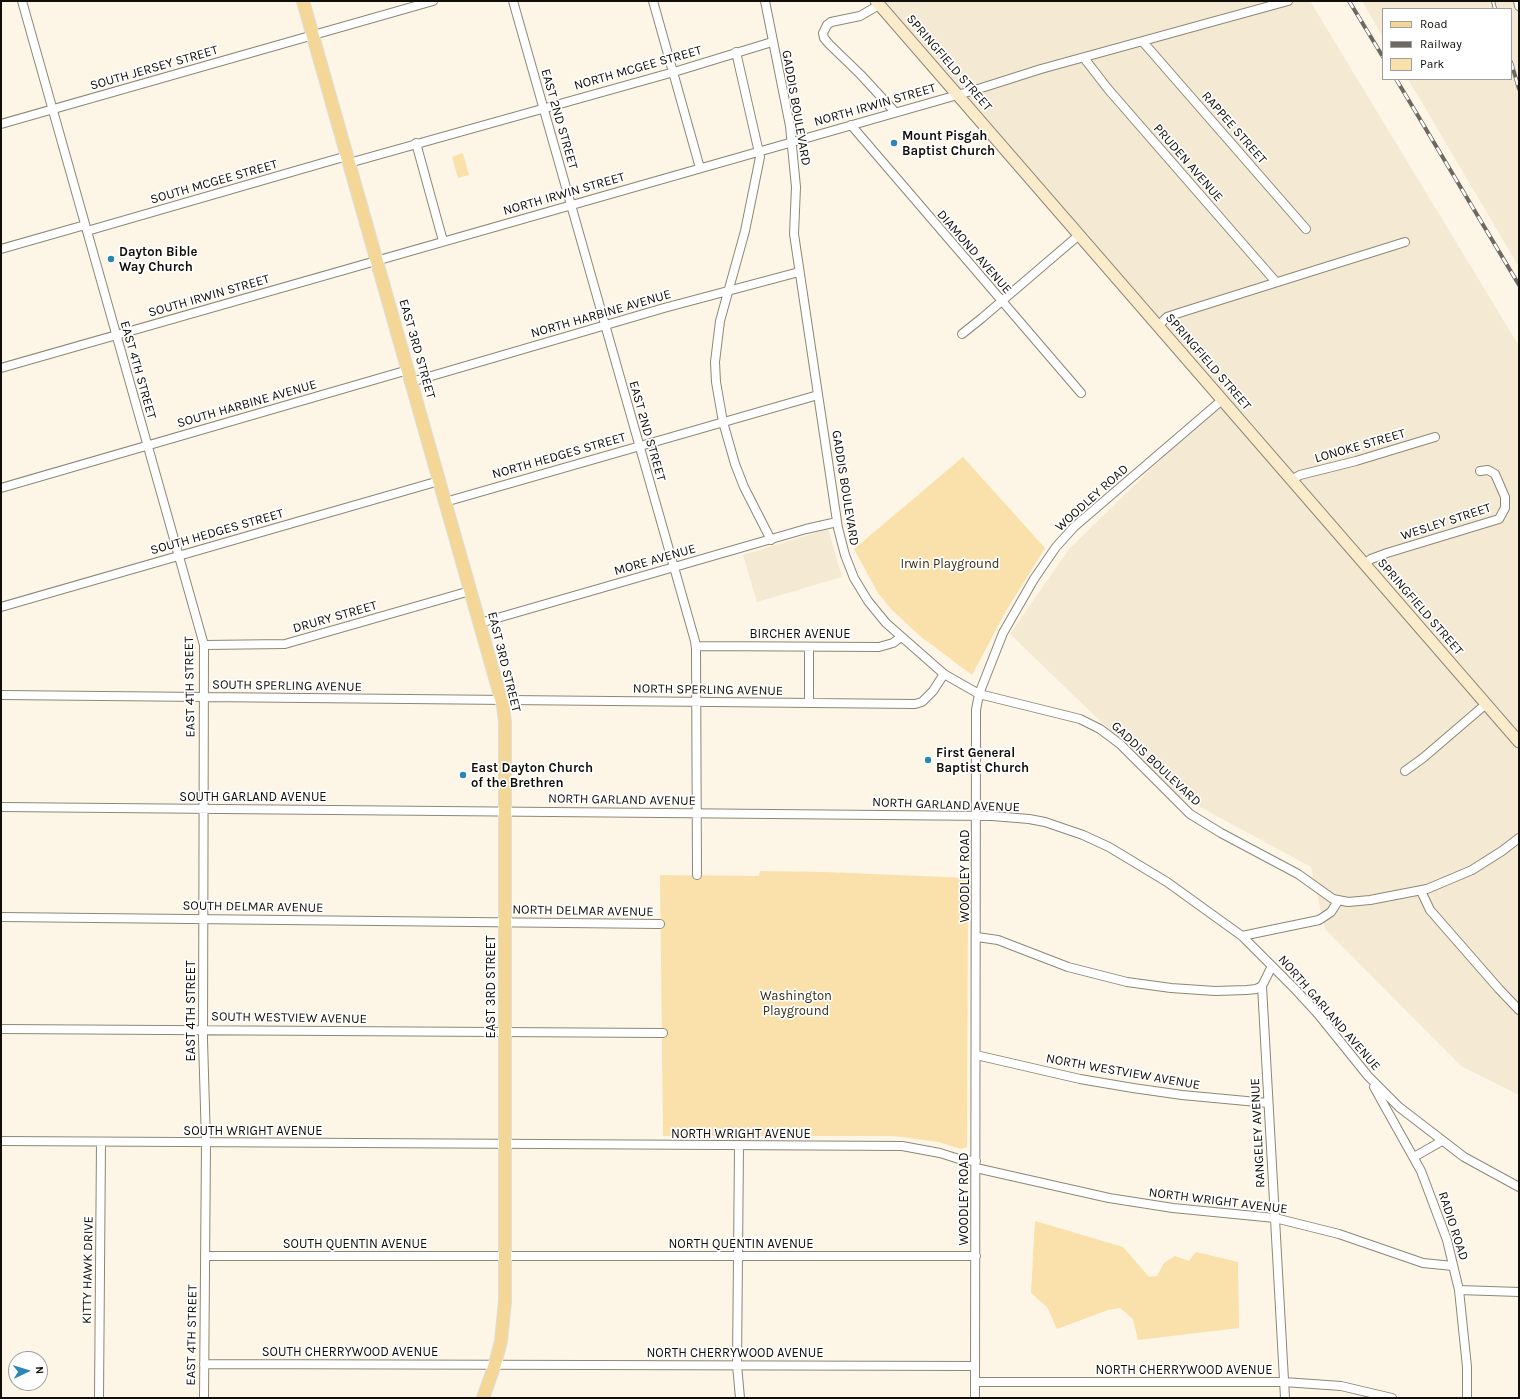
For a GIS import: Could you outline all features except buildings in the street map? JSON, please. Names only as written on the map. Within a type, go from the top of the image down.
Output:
[{"type":"main road","name":"EAST 3RD STREET","points":[[303,1],[502,701],[505,722],[505,1256],[503,1325],[495,1364],[483,1398]]},
{"type":"main road","name":"SPRINGFIELD STREET","points":[[878,3],[1519,742]]},
{"type":"street","name":"EAST 4TH STREET","points":[[22,1],[204,645],[203,1030],[206,1142],[204,1398]]},
{"type":"street","name":"SOUTH JERSEY STREET","points":[[1,124],[433,1]]},
{"type":"street","name":"EAST 2ND STREET","points":[[513,1],[696,646],[697,875]]},
{"type":"street","points":[[653,1],[700,168]]},
{"type":"street","name":"GADDIS BOULEVARD","points":[[766,1],[772,42],[784,91],[792,142],[796,187],[794,234],[798,272],[838,522],[845,555],[859,588],[868,601],[901,637],[944,674],[979,694],[1080,719],[1100,729],[1120,744],[1190,814],[1234,840],[1282,864],[1324,894],[1338,901]]},
{"type":"street","name":"NORTH IRWIN STREET","points":[[377,260],[1288,1]]},
{"type":"street","points":[[1518,1],[1519,6]]},
{"type":"street","points":[[878,3],[860,16],[831,22],[827,25],[823,33],[828,44],[861,75],[895,112]]},
{"type":"street","name":"NORTH MCGEE STREET","points":[[348,160],[416,143],[674,72],[772,42]]},
{"type":"street","name":"RAPPEE STREET","points":[[1143,42],[1306,229]]},
{"type":"street","points":[[736,52],[760,151],[760,157],[752,200],[720,321],[715,362],[719,403],[728,444],[744,487],[771,540]]},
{"type":"street","name":"PRUDEN AVENUE","points":[[1084,58],[1108,89],[1276,282]]},
{"type":"street","name":"DIAMOND AVENUE","points":[[851,125],[1081,393]]},
{"type":"street","points":[[416,143],[443,241]]},
{"type":"street","name":"SOUTH MCGEE STREET","points":[[1,249],[348,160]]},
{"type":"street","points":[[962,334],[1079,235]]},
{"type":"street","points":[[1158,326],[1167,318],[1179,313],[1405,242]]},
{"type":"street","name":"SOUTH IRWIN STREET","points":[[1,368],[377,260]]},
{"type":"street","name":"NORTH HARBINE AVENUE","points":[[411,382],[728,290],[798,272]]},
{"type":"street","name":"SOUTH HARBINE AVENUE","points":[[1,488],[408,370]]},
{"type":"street","name":"NORTH HEDGES STREET","points":[[445,502],[818,395]]},
{"type":"street","name":"WOODLEY ROAD","points":[[975,1398],[977,937],[976,710],[979,694],[1003,633],[1034,579],[1056,547],[1074,527],[1222,400]]},
{"type":"street","name":"LONOKE STREET","points":[[1291,480],[1300,475],[1356,461],[1436,437]]},
{"type":"street","name":"WESLEY STREET","points":[[1364,564],[1371,559],[1387,553],[1499,519],[1505,508],[1505,497],[1495,474],[1488,470],[1480,471]]},
{"type":"street","name":"SOUTH HEDGES STREET","points":[[1,606],[439,481]]},
{"type":"street","name":"MORE AVENUE","points":[[480,623],[673,567],[838,522]]},
{"type":"street","name":"DRURY STREET","points":[[204,645],[285,644],[470,591]]},
{"type":"street","name":"BIRCHER AVENUE","points":[[696,646],[879,647],[893,643],[901,637]]},
{"type":"street","points":[[809,647],[809,703]]},
{"type":"street","name":"NORTH SPERLING AVENUE","points":[[502,701],[915,704],[922,702],[933,691],[944,674]]},
{"type":"street","name":"SOUTH SPERLING AVENUE","points":[[1,695],[502,701]]},
{"type":"street","points":[[1405,771],[1423,758],[1486,704]]},
{"type":"street","name":"SOUTH GARLAND AVENUE","points":[[1,806],[505,811]]},
{"type":"street","name":"NORTH GARLAND AVENUE","points":[[505,811],[976,816],[1029,819],[1064,828],[1109,847],[1167,882],[1242,936],[1318,1014],[1368,1076],[1399,1108],[1442,1141],[1478,1165],[1519,1187]]},
{"type":"street","points":[[1242,936],[1319,920],[1332,912],[1338,901],[1370,900],[1421,891],[1472,870],[1502,852],[1519,838]]},
{"type":"street","points":[[1421,891],[1430,910],[1519,1010]]},
{"type":"street","name":"SOUTH DELMAR AVENUE","points":[[1,917],[505,922]]},
{"type":"street","name":"NORTH DELMAR AVENUE","points":[[505,922],[660,924]]},
{"type":"street","points":[[977,937],[998,940],[1068,967],[1126,982],[1171,988],[1215,991],[1248,990],[1262,986]]},
{"type":"street","name":"RANGELEY AVENUE","points":[[1272,966],[1262,986],[1284,1398]]},
{"type":"street","name":"SOUTH WESTVIEW AVENUE","points":[[1,1029],[505,1033]]},
{"type":"street","points":[[505,1033],[663,1033]]},
{"type":"street","name":"NORTH WESTVIEW AVENUE","points":[[976,1055],[1080,1079],[1133,1088],[1182,1095],[1268,1103]]},
{"type":"street","name":"RADIO ROAD","points":[[1368,1076],[1414,1157],[1435,1204],[1459,1290],[1467,1367],[1467,1398]]},
{"type":"street","name":"SOUTH WRIGHT AVENUE","points":[[1,1141],[505,1144]]},
{"type":"street","points":[[1414,1157],[1442,1141]]},
{"type":"street","name":"KITTY HAWK DRIVE","points":[[99,1398],[101,1142]]},
{"type":"street","name":"NORTH WRIGHT AVENUE","points":[[505,1144],[902,1146],[934,1151],[976,1164],[1109,1198],[1180,1209],[1275,1218],[1339,1234],[1423,1263],[1437,1266],[1453,1266]]},
{"type":"street","points":[[739,1146],[737,1365],[740,1398]]},
{"type":"street","name":"SOUTH QUENTIN AVENUE","points":[[205,1256],[505,1256]]},
{"type":"street","name":"NORTH QUENTIN AVENUE","points":[[505,1256],[976,1256]]},
{"type":"street","points":[[1459,1290],[1519,1292]]},
{"type":"street","name":"SOUTH CHERRYWOOD AVENUE","points":[[204,1364],[495,1364]]},
{"type":"street","name":"NORTH CHERRYWOOD AVENUE","points":[[495,1364],[975,1366]]},
{"type":"street","name":"NORTH CHERRYWOOD AVENUE","points":[[975,1382],[1284,1382],[1341,1386],[1392,1398]]},
{"type":"shaded area","points":[[883,1],[1310,1],[1519,346],[1519,1095],[1461,1066],[1325,929],[1311,867],[1176,794],[1010,634],[1069,549],[1222,400]]},
{"type":"shaded area","points":[[1362,1],[1519,1],[1519,267],[1409,80],[1512,80],[1512,8],[1382,8],[1382,35]]},
{"type":"shaded area","points":[[828,529],[842,577],[757,602],[743,555]]},
{"type":"green space","points":[[463,153],[469,175],[458,178],[452,157]]},
{"type":"green space","name":"Irwin Playground","points":[[963,457],[1045,548],[1006,611],[972,675],[920,636],[891,609],[878,593],[854,549]]},
{"type":"green space","name":"Washington Playground","points":[[760,871],[968,878],[967,1147],[961,1149],[939,1142],[893,1136],[663,1136],[660,875],[759,876]]},
{"type":"green space","points":[[1035,1221],[1123,1247],[1149,1277],[1157,1276],[1164,1263],[1175,1256],[1189,1261],[1196,1252],[1238,1262],[1239,1328],[1138,1340],[1133,1319],[1120,1308],[1108,1310],[1057,1329],[1047,1307],[1031,1293]]},
{"type":"railway","points":[[1349,1],[1382,55]]},
{"type":"railway","points":[[1493,1],[1495,8]]},
{"type":"railway","points":[[1512,65],[1519,89]]},
{"type":"railway","points":[[1397,80],[1519,285]]},
{"type":"place","name":"Mount Pisgah Baptist Church","points":[[894,143]]},
{"type":"place","name":"Dayton Bible Way Church","points":[[111,259]]},
{"type":"place","name":"First General Baptist Church","points":[[928,760]]},
{"type":"place","name":"East Dayton Church of the Brethren","points":[[463,775]]}]
